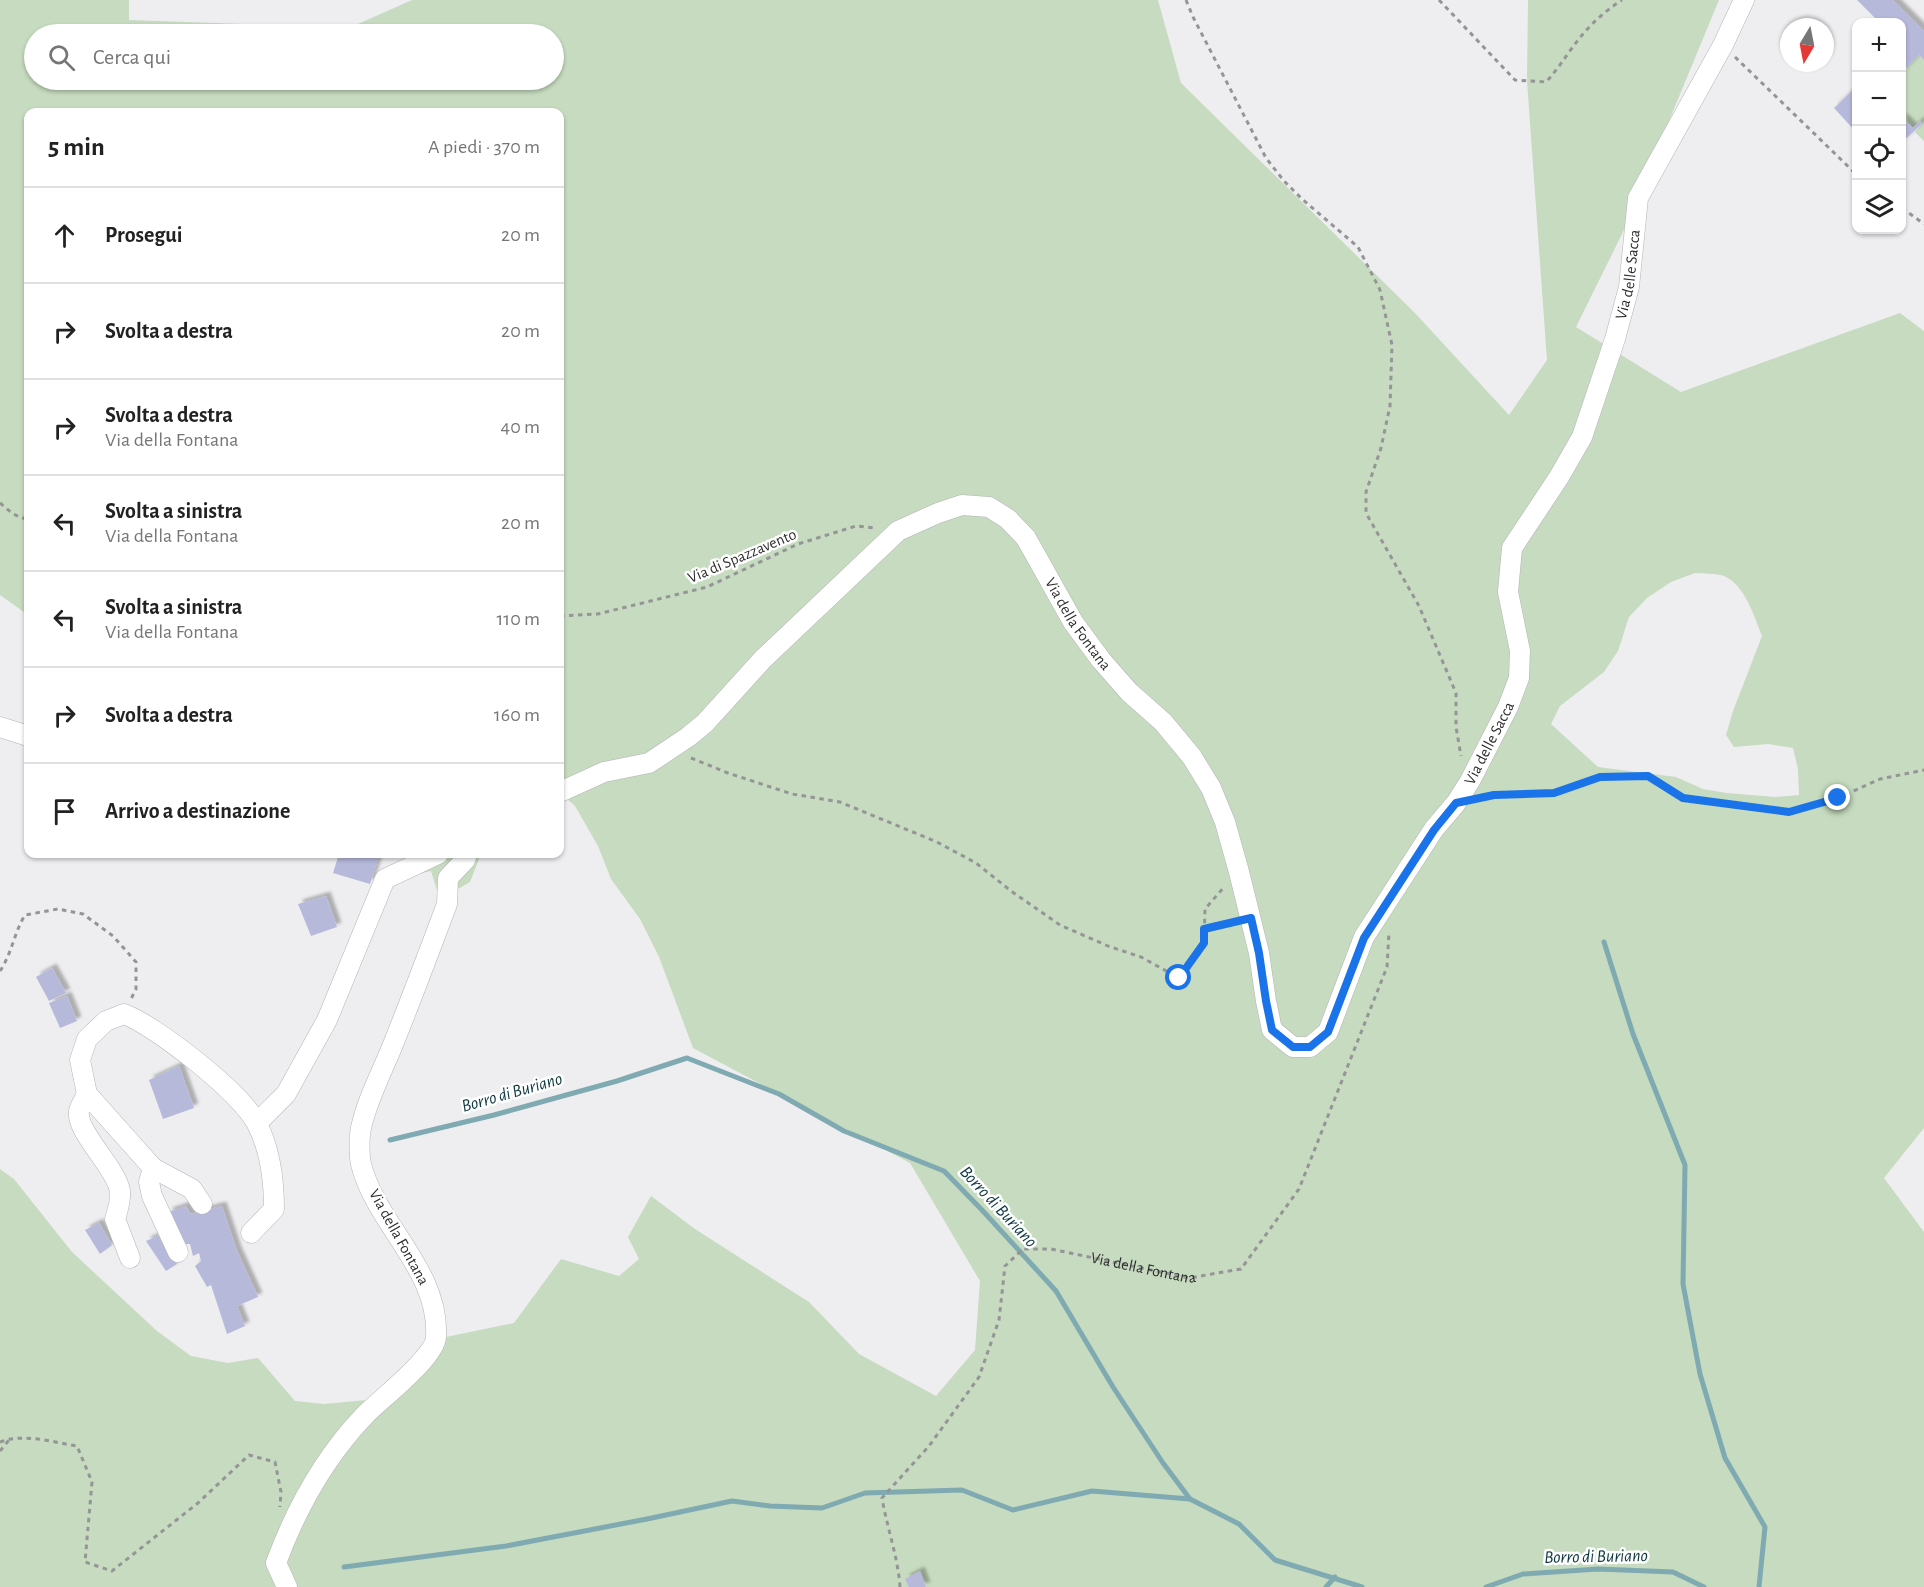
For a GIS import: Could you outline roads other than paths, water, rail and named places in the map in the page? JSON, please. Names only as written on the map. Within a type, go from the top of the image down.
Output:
[{"type":"street","name":"Via delle Sacca","points":[[1470,781],[1508,707],[1519,678],[1520,651],[1508,592],[1512,548],[1559,477],[1582,437],[1615,339],[1629,287],[1638,198],[1723,45],[1744,0]]},
{"type":"street","name":"Via della Fontana","points":[[564,790],[604,772],[649,763],[671,748],[705,723],[763,659],[898,531],[962,505],[989,507],[1008,519],[1026,538],[1073,622],[1101,660],[1129,692],[1163,722],[1192,757],[1211,788],[1225,822],[1251,918],[1272,1030],[1293,1047],[1310,1047],[1328,1032],[1364,938],[1434,830],[1470,781]]},
{"type":"street","points":[[0,728],[24,735]]},
{"type":"street","points":[[257,1123],[286,1094],[327,1020],[385,879],[428,858]]},
{"type":"street","points":[[433,858],[448,878],[466,858]]},
{"type":"street","name":"Via della Fontana","points":[[287,1587],[276,1563],[290,1527],[308,1491],[336,1449],[364,1415],[397,1388],[428,1353],[437,1339],[432,1299],[420,1271],[374,1196],[361,1163],[360,1130],[371,1096],[447,903],[448,878]]},
{"type":"street","points":[[202,1204],[192,1189],[153,1168],[87,1094],[80,1060],[87,1039],[106,1021],[124,1014],[139,1020],[205,1070],[239,1100],[257,1123],[274,1181],[274,1209],[251,1233]]},
{"type":"street","points":[[87,1094],[79,1112],[80,1127],[104,1159],[120,1190],[119,1207],[115,1219],[130,1258]]},
{"type":"street","points":[[153,1168],[149,1182],[152,1196],[178,1252]]},
{"type":"waterway","points":[[1604,942],[1633,1034],[1685,1165],[1683,1284],[1700,1374],[1725,1458],[1765,1527],[1759,1587]]},
{"type":"waterway","name":"Borro di Buriano","points":[[390,1140],[494,1115],[617,1081],[687,1058],[779,1094],[844,1131],[944,1171],[1056,1291],[1113,1387],[1163,1463],[1190,1499],[1239,1524],[1275,1560],[1362,1587]]},
{"type":"waterway","points":[[344,1567],[506,1546],[732,1501],[770,1506],[822,1508],[865,1493],[962,1490],[1013,1510],[1092,1491],[1190,1499]]},
{"type":"waterway","name":"Borro di Buriano","points":[[1486,1587],[1523,1574],[1598,1569],[1673,1572],[1704,1587]]},
{"type":"waterway","points":[[1326,1587],[1335,1577]]}]
